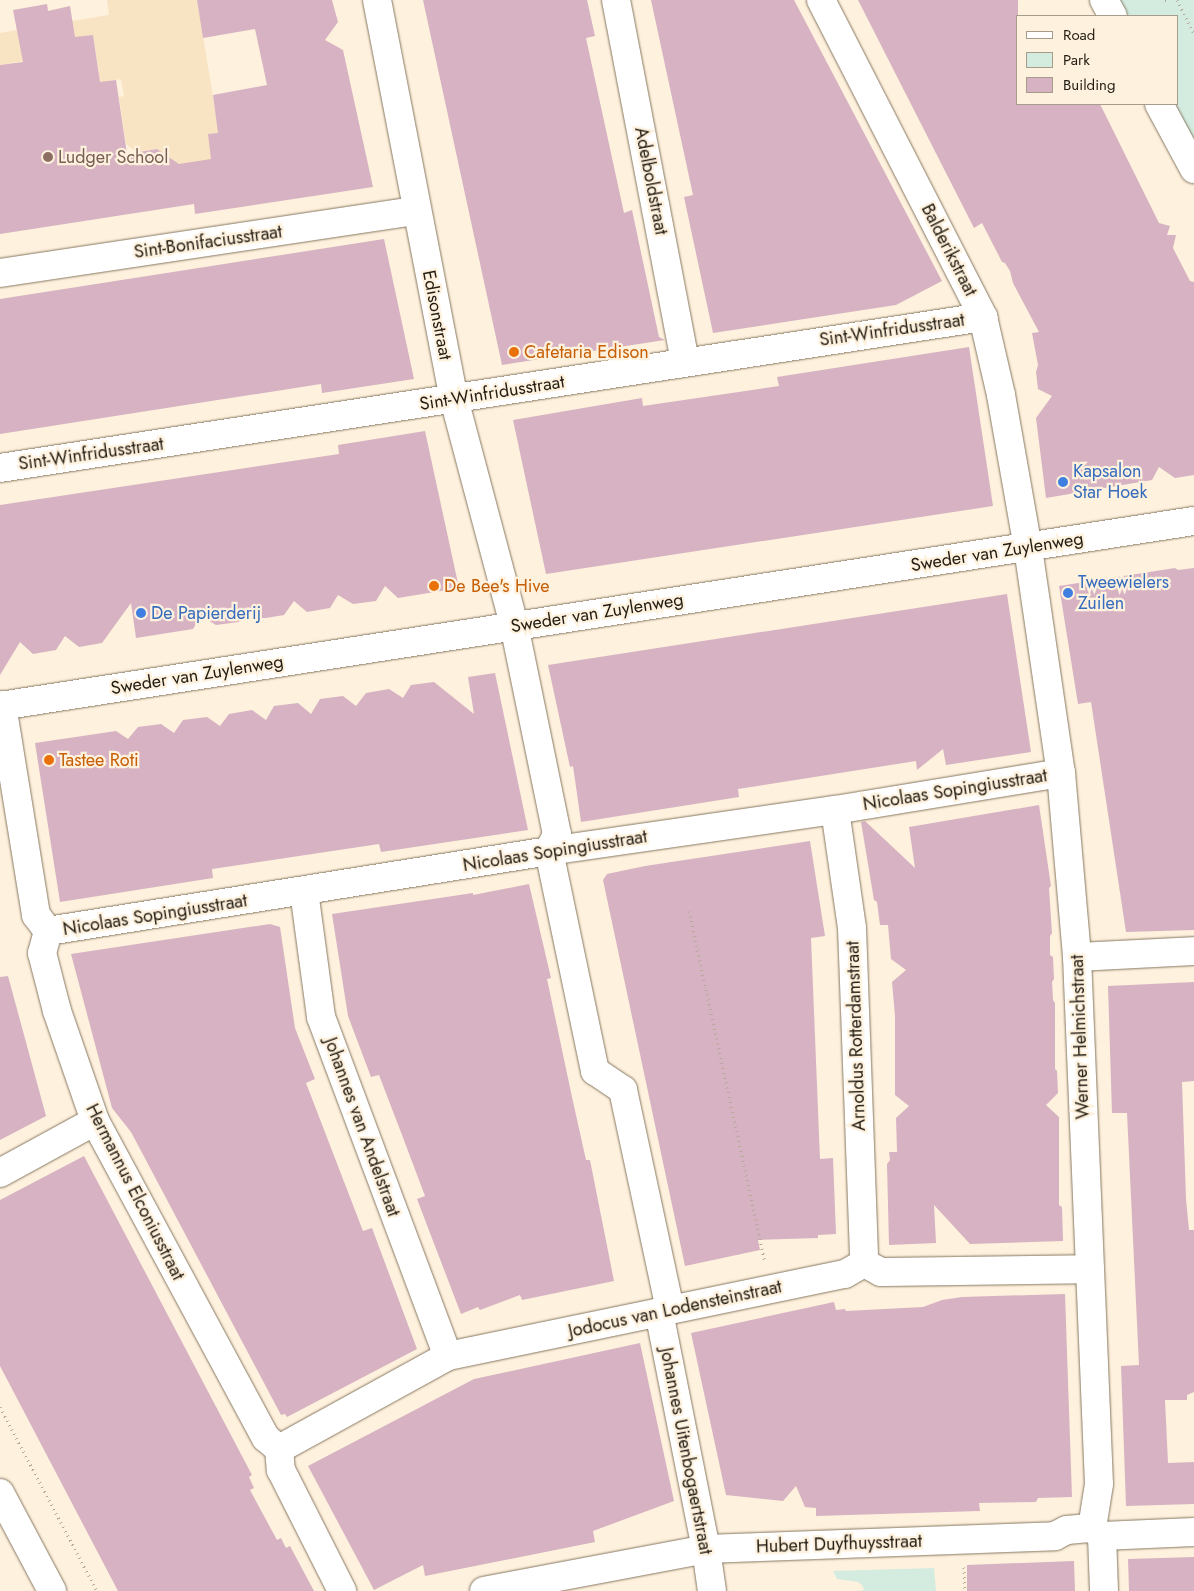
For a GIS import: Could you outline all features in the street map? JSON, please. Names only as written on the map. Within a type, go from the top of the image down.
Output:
[{"type":"street","name":"Edisonstraat","points":[[377,0],[416,211],[454,399],[514,625]]},
{"type":"street","name":"Adelboldstraat","points":[[616,0],[685,361]]},
{"type":"street","name":"Balderikstraat","points":[[821,0],[983,317],[1001,396],[1028,548]]},
{"type":"street","points":[[1104,0],[1112,15]]},
{"type":"street","points":[[1160,105],[1194,169]]},
{"type":"street","name":"Sint-Bonifaciusstraat","points":[[0,273],[416,211]]},
{"type":"street","name":"Sint-Winfridusstraat","points":[[0,468],[454,399],[685,361],[983,317]]},
{"type":"street","name":"Sweder van Zuylenweg","points":[[1,705],[514,625],[1028,548],[1185,520],[1194,521]]},
{"type":"street","name":"Werner Helmichstraat","points":[[1028,548],[1061,773],[1077,956],[1099,1484],[1097,1532],[1104,1591]]},
{"type":"street","name":"Johannes Uitenbogaertstraat","points":[[514,625],[557,834],[549,851],[594,1071],[623,1090],[664,1310],[712,1591]]},
{"type":"street","points":[[1,705],[36,915],[48,931]]},
{"type":"street","name":"Nicolaas Sopingiusstraat","points":[[48,931],[549,851],[835,810],[1061,773]]},
{"type":"street","name":"Arnoldus Rotterdamstraat","points":[[835,810],[852,928],[864,1263]]},
{"type":"street","name":"Johannes van Andelstraat","points":[[304,891],[321,1017],[448,1356]]},
{"type":"street","name":"Hermannus Elconiusstraat","points":[[48,931],[42,953],[57,1011],[95,1121],[266,1438],[279,1449]]},
{"type":"street","points":[[1077,956],[1194,951]]},
{"type":"street","points":[[0,1173],[95,1121]]},
{"type":"street","points":[[864,1263],[881,1272],[1090,1269]]},
{"type":"street","name":"Jodocus van Lodensteinstraat","points":[[279,1449],[448,1356],[845,1274],[864,1263]]},
{"type":"street","points":[[279,1449],[281,1470],[342,1591]]},
{"type":"street","points":[[0,1493],[52,1591]]},
{"type":"street","name":"Hubert Duyfhuysstraat","points":[[484,1591],[706,1549],[1055,1536],[1067,1530],[1097,1532],[1194,1532]]},
{"type":"path","points":[[1178,0],[1194,33]]},
{"type":"path","points":[[689,911],[771,1289]]},
{"type":"path","points":[[0,1407],[98,1591]]},
{"type":"shaded area","points":[[107,0],[197,0],[223,157],[192,192],[165,155],[157,149],[136,152],[126,144],[119,97],[124,96],[121,79],[90,84],[99,72],[93,35],[71,38],[36,59],[0,65],[0,33],[109,15]]},
{"type":"green space","points":[[1111,0],[1194,0],[1194,157],[1167,105],[1179,105],[1179,15],[1118,15]]},
{"type":"green space","points":[[934,1568],[936,1591],[859,1591],[864,1590],[862,1585],[858,1582],[837,1579],[833,1571]]},
{"type":"building","points":[[197,0],[332,0],[338,22],[325,40],[343,50],[373,187],[195,214],[194,204],[0,234],[0,65],[23,62],[13,10],[47,4],[48,11],[70,6],[75,37],[93,35],[100,82],[116,80],[127,154],[157,149],[179,164],[211,159],[208,134],[218,133],[213,95],[267,85],[255,29],[203,38]]},
{"type":"building","points":[[423,0],[587,0],[595,36],[586,38],[624,213],[632,210],[659,337],[665,340],[502,365]]},
{"type":"building","points":[[651,0],[794,0],[942,281],[896,305],[713,333],[684,197],[693,195]]},
{"type":"building","points":[[858,0],[1018,0],[1018,15],[1016,15],[1016,105],[1100,105],[1159,223],[1170,226],[1167,235],[1176,235],[1173,248],[1190,281],[1194,282],[1194,475],[1175,478],[1159,467],[1152,480],[1046,498],[1036,418],[1052,396],[1038,389],[1036,372],[1038,365],[1032,333],[1039,332],[1013,283],[1010,271],[1005,263],[1002,262],[982,223],[974,228]]},
{"type":"building","points":[[384,239],[414,379],[322,393],[321,384],[0,434],[0,299]]},
{"type":"building","points":[[969,347],[993,506],[546,574],[513,420],[642,398],[643,406],[779,386],[777,377]]},
{"type":"building","points":[[425,431],[459,588],[398,598],[385,586],[376,601],[353,604],[338,595],[330,608],[307,612],[294,601],[284,615],[266,618],[261,618],[248,607],[239,622],[216,625],[201,616],[193,629],[136,638],[131,603],[102,643],[79,647],[65,636],[56,650],[33,654],[20,642],[0,675],[0,505],[339,454],[338,445]]},
{"type":"building","points":[[1175,568],[1178,570],[1194,568],[1194,930],[1126,932],[1091,702],[1078,704],[1059,586]]},
{"type":"building","points":[[1007,594],[1031,752],[946,765],[943,749],[917,770],[916,761],[738,789],[739,797],[581,822],[573,766],[570,767],[548,665]]},
{"type":"building","points":[[495,673],[528,830],[381,852],[379,844],[212,869],[213,878],[60,902],[35,743],[116,731],[128,739],[138,727],[161,724],[174,733],[183,720],[207,717],[220,726],[229,714],[252,710],[266,720],[274,706],[298,703],[311,714],[320,699],[343,696],[356,706],[366,693],[389,689],[403,698],[411,685],[434,682],[474,714],[468,677]]},
{"type":"building","points":[[1039,805],[1051,886],[1049,888],[1052,933],[1050,936],[1050,955],[1053,957],[1055,1069],[1057,1071],[1058,1093],[1046,1105],[1059,1117],[1059,1205],[1062,1207],[1063,1241],[970,1244],[934,1205],[936,1243],[889,1245],[887,1164],[890,1160],[889,1152],[897,1152],[896,1118],[909,1106],[895,1095],[895,1016],[892,982],[906,970],[891,959],[888,925],[880,925],[861,822],[865,821],[915,868],[909,827]]},
{"type":"building","points":[[810,841],[825,936],[811,938],[820,1159],[833,1158],[836,1234],[818,1235],[818,1238],[758,1240],[760,1250],[685,1266],[603,880],[607,874],[645,866]]},
{"type":"building","points":[[529,884],[551,978],[547,979],[572,1097],[586,1160],[590,1160],[614,1281],[522,1300],[520,1295],[480,1310],[478,1307],[461,1314],[417,1199],[425,1196],[402,1135],[379,1075],[371,1077],[348,1016],[332,914],[473,893],[473,895]]},
{"type":"building","points":[[270,924],[280,927],[295,1028],[315,1079],[306,1083],[363,1231],[372,1228],[417,1349],[287,1417],[285,1414],[281,1415],[131,1132],[112,1108],[71,954]]},
{"type":"building","points":[[8,976],[46,1116],[0,1140],[0,977]]},
{"type":"building","points":[[1194,982],[1194,1081],[1182,1082],[1186,1199],[1189,1230],[1194,1230],[1194,1392],[1187,1395],[1187,1400],[1165,1400],[1168,1463],[1194,1462],[1194,1504],[1126,1506],[1121,1366],[1139,1365],[1127,1113],[1112,1113],[1108,986]]},
{"type":"building","points":[[84,1156],[252,1475],[249,1477],[254,1488],[250,1490],[277,1540],[281,1538],[286,1548],[290,1546],[314,1591],[118,1591],[0,1366],[0,1200]]},
{"type":"building","points":[[1065,1294],[1072,1497],[1038,1498],[1036,1502],[979,1503],[980,1511],[816,1516],[816,1508],[805,1507],[796,1486],[783,1501],[726,1495],[691,1333],[834,1302],[836,1310],[845,1309],[846,1311],[923,1307],[942,1300],[962,1297]]},
{"type":"building","points":[[640,1343],[674,1501],[593,1531],[595,1542],[425,1576],[423,1565],[374,1590],[308,1466],[474,1379]]},
{"type":"building","points":[[1194,1557],[1194,1591],[1129,1591],[1128,1559]]},
{"type":"building","points":[[1074,1561],[1075,1591],[967,1591],[967,1565]]},
{"type":"place","name":"Ludger School","points":[[48,157]]},
{"type":"place","name":"Cafetaria Edison","points":[[514,352]]},
{"type":"place","name":"Kapsalon Star Hoek","points":[[1063,482]]},
{"type":"place","name":"De Bee's Hive","points":[[434,586]]},
{"type":"place","name":"Tweewielers Zuilen","points":[[1068,593]]},
{"type":"place","name":"De Papierderij","points":[[141,613]]},
{"type":"place","name":"Tastee Roti","points":[[49,760]]}]
